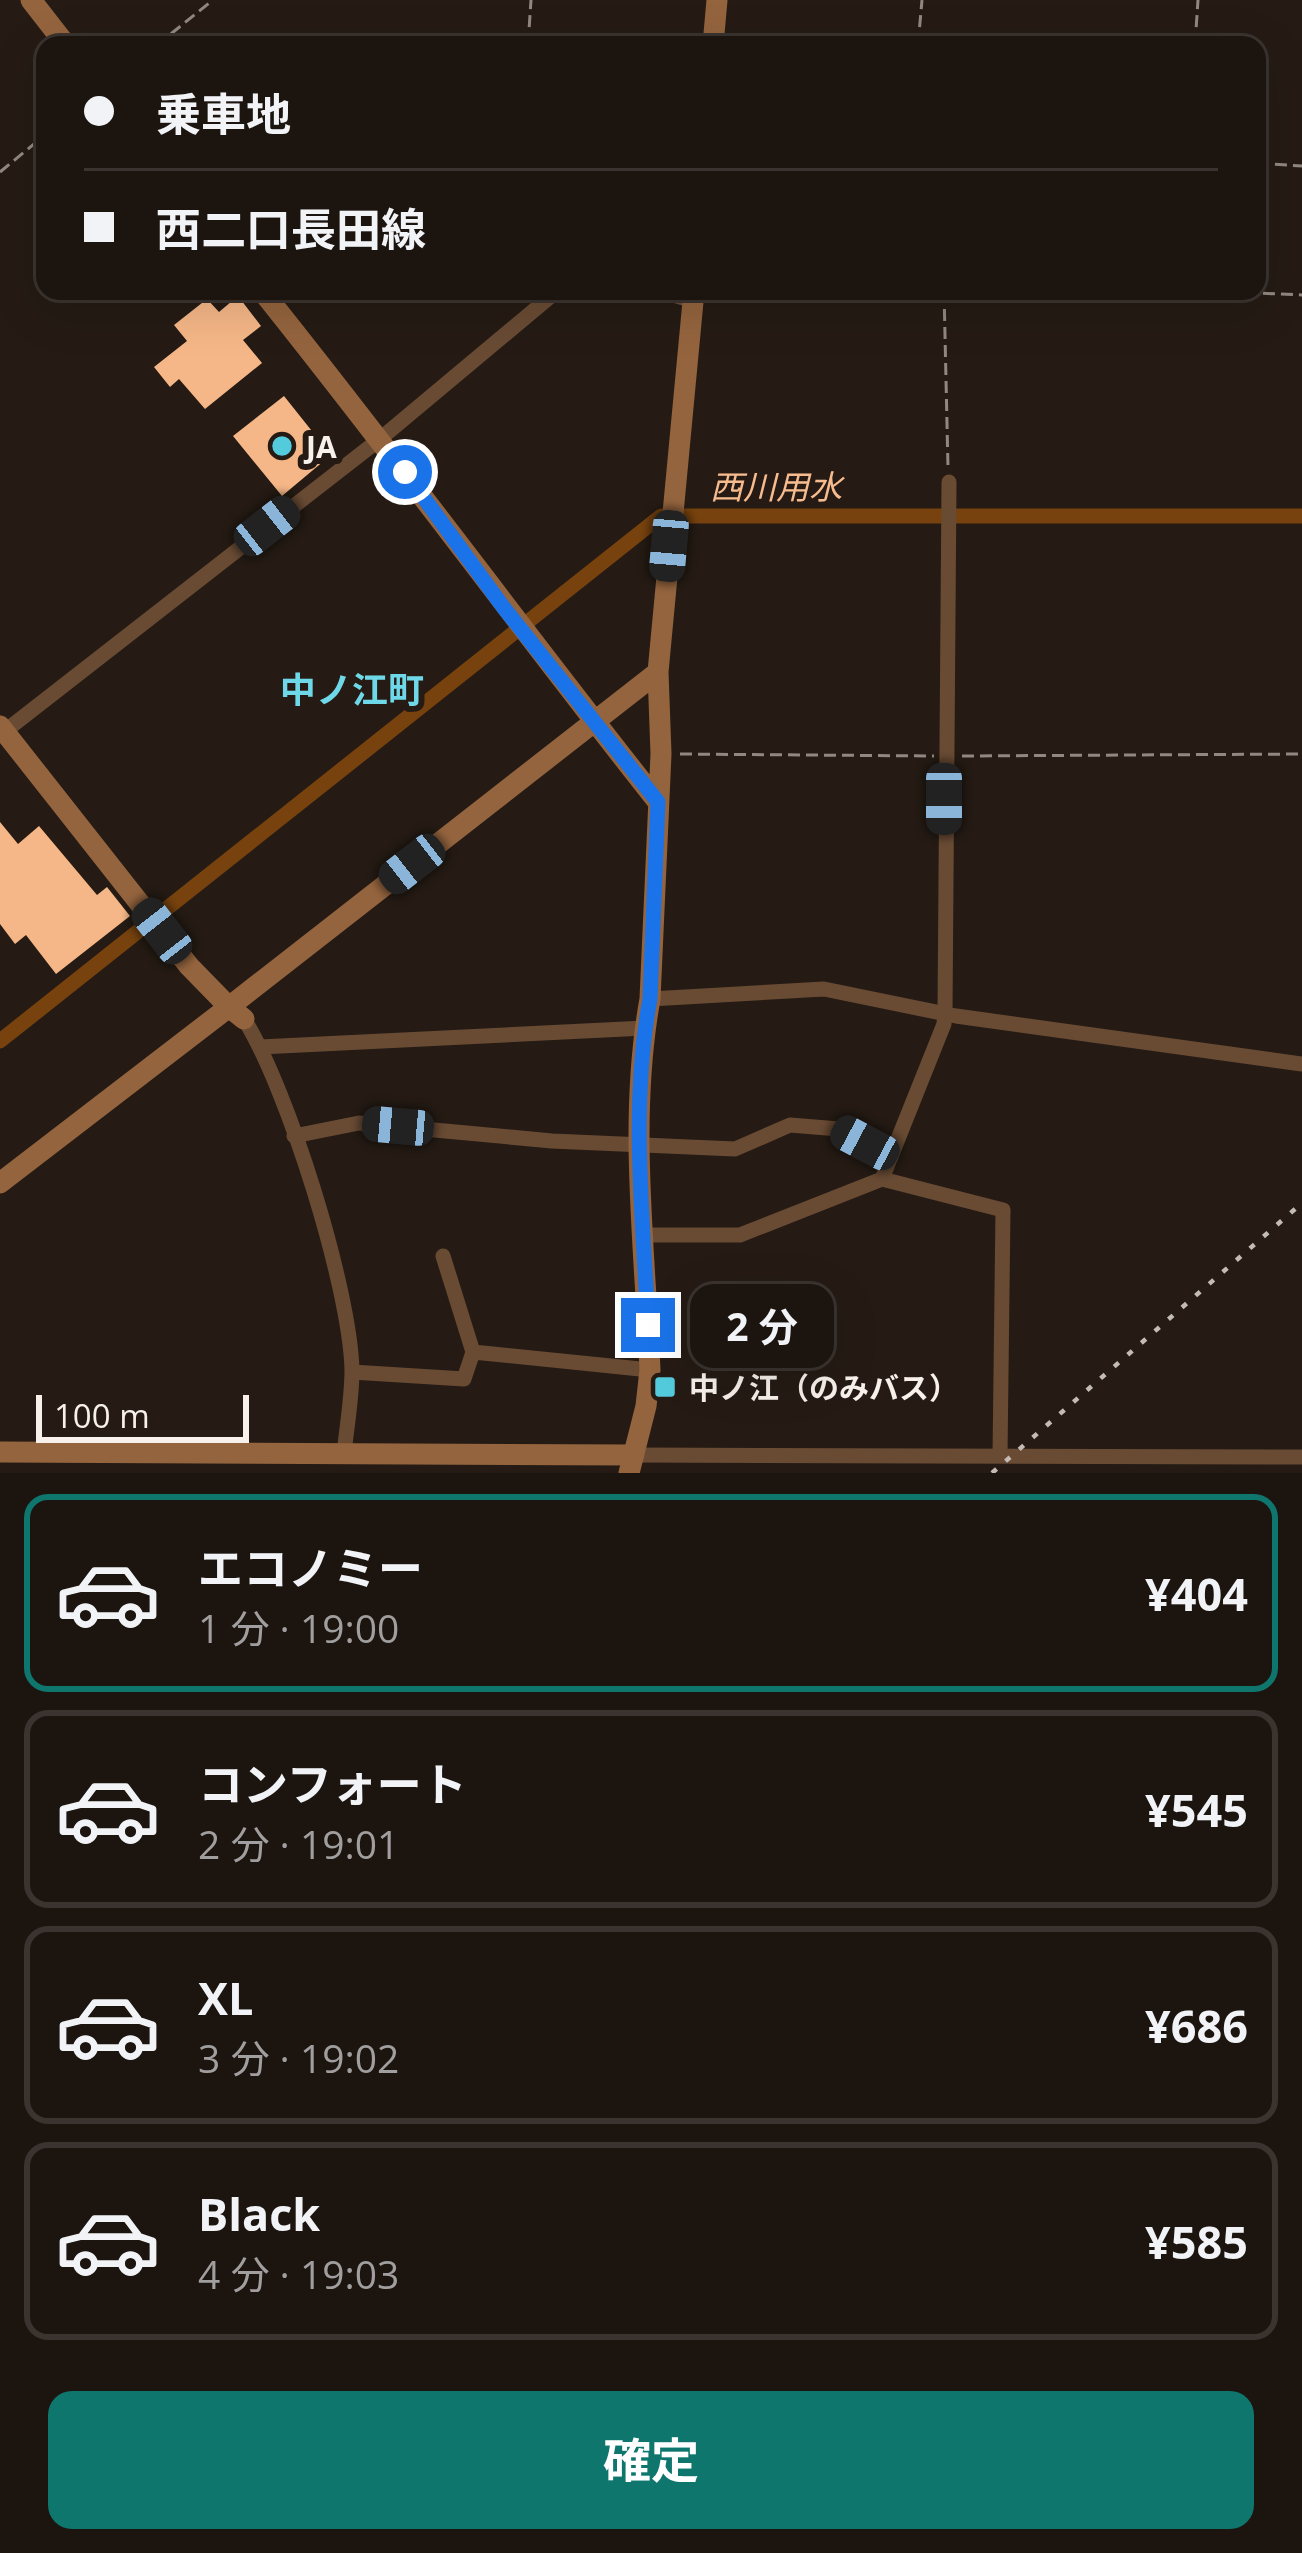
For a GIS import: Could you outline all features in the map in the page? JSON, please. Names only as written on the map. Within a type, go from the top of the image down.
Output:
[{"type":"street","points":[[31,0],[59,36]]},
{"type":"street","points":[[714,36],[716,0]]},
{"type":"street","points":[[269,300],[658,802]]},
{"type":"street","points":[[344,1453],[352,1372],[348,1329],[295,1136],[260,1047],[237,1013],[190,966],[1,731],[380,439],[546,300]]},
{"type":"street","points":[[631,1464],[650,1370],[639,1144],[661,754],[658,672],[693,300]]},
{"type":"street","points":[[882,1179],[944,1024],[949,482]]},
{"type":"street","points":[[0,1183],[237,1013],[658,672]]},
{"type":"street","points":[[650,999],[824,989],[945,1012],[1302,1064]]},
{"type":"street","points":[[260,1047],[645,1028]]},
{"type":"street","points":[[295,1136],[359,1123],[552,1141],[735,1150],[790,1125],[838,1130],[891,1157]]},
{"type":"street","points":[[644,1235],[740,1235],[882,1179],[1003,1210],[1000,1456]]},
{"type":"street","points":[[352,1372],[464,1379],[473,1352],[443,1256]]},
{"type":"street","points":[[473,1352],[650,1370]]},
{"type":"street","points":[[0,1451],[209,1463],[344,1453],[631,1464],[1000,1456],[1302,1457]]},
{"type":"path","points":[[168,36],[213,0]]},
{"type":"path","points":[[529,36],[532,0]]},
{"type":"path","points":[[919,36],[922,0]]},
{"type":"path","points":[[1196,36],[1198,0]]},
{"type":"path","points":[[0,172],[36,142]]},
{"type":"path","points":[[1266,164],[1302,166]]},
{"type":"path","points":[[1266,293],[1302,295]]},
{"type":"path","points":[[944,300],[949,482]]},
{"type":"path","points":[[661,754],[1302,754]]},
{"type":"building","points":[[206,300],[219,312],[233,300],[241,300],[261,326],[243,340],[262,363],[205,409],[179,379],[170,387],[154,367],[187,341],[174,325]]},
{"type":"building","name":"JA","points":[[284,396],[331,455],[282,496],[233,436]]},
{"type":"building","points":[[0,822],[18,844],[39,826],[97,895],[107,887],[130,916],[56,974],[26,935],[15,944],[0,924]]},
{"type":"waterway","name":"西川用水","points":[[0,1041],[661,516],[1302,516]]},
{"type":"railway","points":[[992,1473],[1302,1203]]},
{"type":"place","name":"JA","points":[[282,446]]},
{"type":"place","name":"中ノ江（のみバス）","points":[[665,1387]]},
{"type":"district","name":"中ノ江町","points":[[352,689]]},
{"type":"route","points":[[405,472],[504,608],[658,802],[639,1144],[648,1325]]}]
